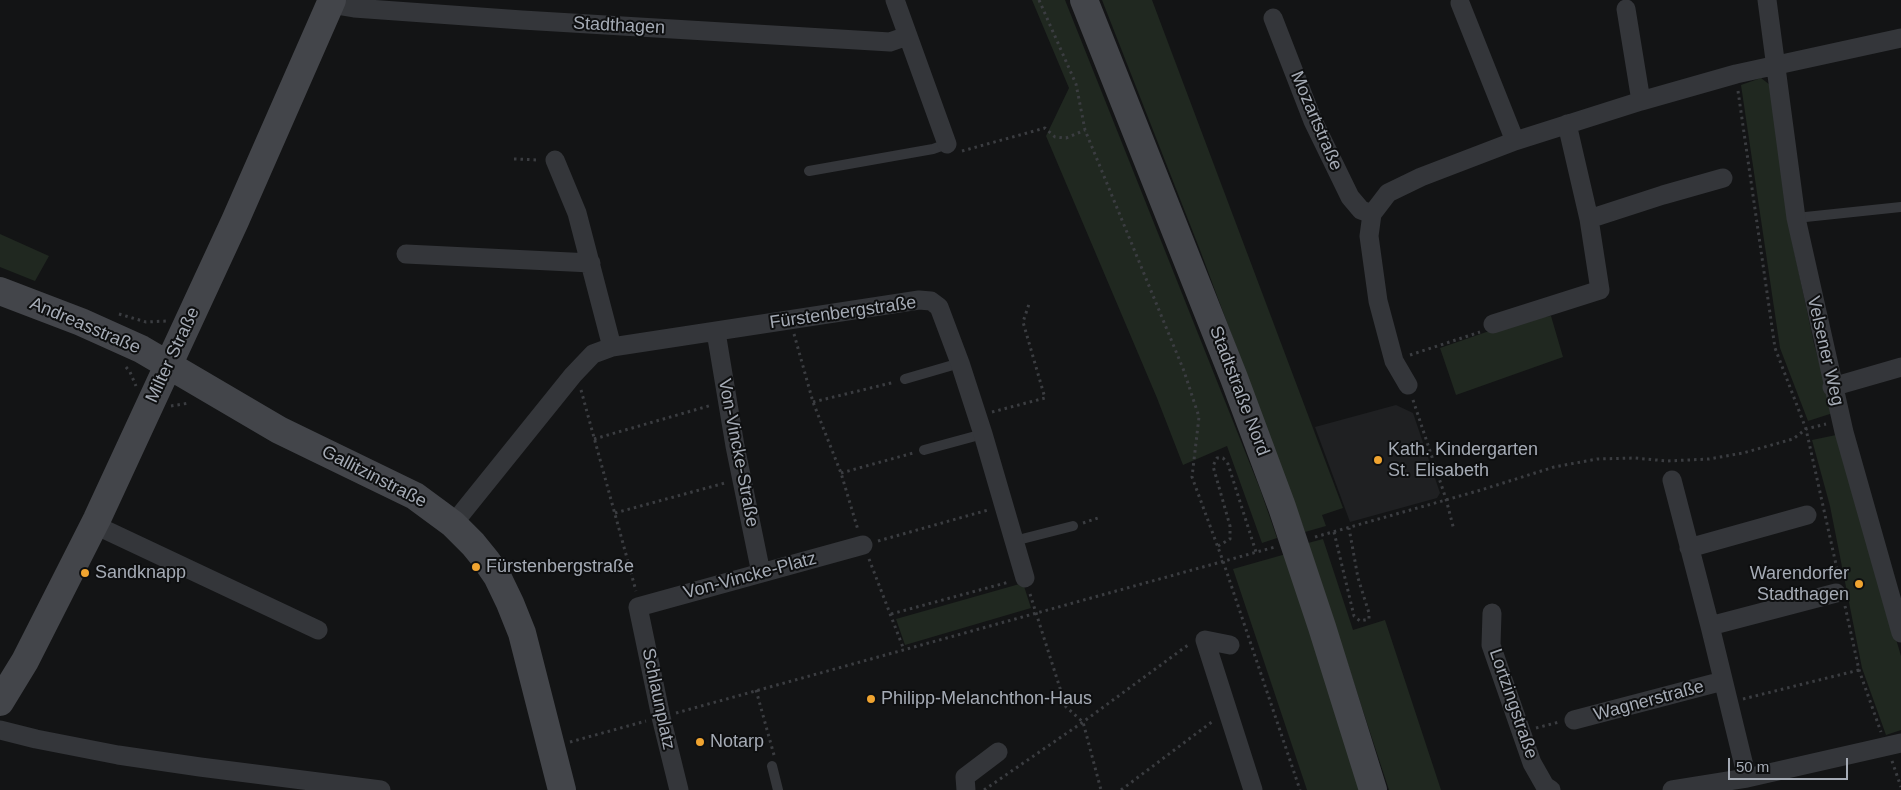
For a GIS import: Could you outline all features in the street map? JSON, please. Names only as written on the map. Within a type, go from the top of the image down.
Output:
[{"type":"street","points":[[895,0],[947,144]]},
{"type":"street","name":"Stadtstraße Nord","points":[[1084,0],[1248,415],[1322,627],[1373,790]]},
{"type":"street","name":"Velsener Weg","points":[[1767,0],[1796,218],[1832,387],[1901,633]]},
{"type":"street","name":"Stadthagen","points":[[331,2],[354,8],[890,42],[907,36]]},
{"type":"street","name":"Milter Straße","points":[[0,702],[24,661],[95,525],[235,221],[331,2]]},
{"type":"street","points":[[1460,3],[1515,141]]},
{"type":"street","points":[[1626,9],[1641,101]]},
{"type":"street","name":"Mozartstraße","points":[[1274,18],[1313,121],[1350,196],[1361,210],[1372,214]]},
{"type":"street","points":[[1408,385],[1394,361],[1378,301],[1369,236],[1372,214],[1388,193],[1422,177],[1515,141],[1641,101],[1777,64],[1901,38]]},
{"type":"street","points":[[1493,324],[1600,290],[1589,219],[1567,124]]},
{"type":"street","points":[[555,160],[577,213],[612,347]]},
{"type":"street","points":[[1589,219],[1723,178]]},
{"type":"street","points":[[406,254],[591,263]]},
{"type":"street","name":"Andreasstraße","points":[[0,291],[105,332],[169,364]]},
{"type":"street","name":"Fürstenbergstraße","points":[[453,524],[593,354],[612,347],[919,300],[931,301],[939,307],[960,363],[1025,578]]},
{"type":"street","name":"Von-Vincke-Straße","points":[[716,332],[727,401],[761,573]]},
{"type":"street","name":"Gallitzinstraße","points":[[169,364],[271,426],[415,496],[453,524],[474,544],[497,576],[522,633],[562,790]]},
{"type":"street","points":[[1832,387],[1901,367]]},
{"type":"street","name":"Wagnerstraße","points":[[1672,480],[1747,778]]},
{"type":"street","points":[[1689,548],[1807,515]]},
{"type":"street","points":[[95,525],[318,630]]},
{"type":"street","name":"Von-Vincke-Platz","points":[[638,607],[863,545]]},
{"type":"street","points":[[1710,626],[1840,592]]},
{"type":"street","name":"Schlaunplatz","points":[[638,607],[660,717],[679,790]]},
{"type":"street","name":"Lortzingstraße","points":[[1492,613],[1491,645],[1532,763],[1545,786],[1550,790]]},
{"type":"street","points":[[1205,640],[1230,646]]},
{"type":"street","points":[[1205,640],[1252,790]]},
{"type":"street","name":"Wagnerstraße","points":[[1574,720],[1723,681]]},
{"type":"street","points":[[0,730],[118,755],[381,790]]},
{"type":"street","points":[[1672,790],[1747,778],[1894,745]]},
{"type":"street","points":[[966,790],[965,777],[998,752]]},
{"type":"lane","points":[[809,171],[933,149],[947,144]]},
{"type":"lane","points":[[1796,218],[1901,207]]},
{"type":"lane","points":[[905,379],[960,363]]},
{"type":"lane","points":[[924,450],[980,425]]},
{"type":"lane","points":[[1014,541],[1073,526]]},
{"type":"lane","points":[[772,766],[778,790]]},
{"type":"path","points":[[1039,0],[1076,84],[1085,130],[1190,389],[1199,418],[1192,477],[1218,546],[1300,790]]},
{"type":"path","points":[[1736,74],[1775,348],[1806,430],[1840,592],[1859,670],[1894,745],[1901,787]]},
{"type":"path","points":[[947,144],[958,152],[1045,128],[1055,136],[1066,138],[1085,130]]},
{"type":"path","points":[[514,160],[555,160]]},
{"type":"path","points":[[980,425],[1045,398],[1023,322],[1030,300]]},
{"type":"path","points":[[790,321],[813,402],[841,473],[863,545],[904,650]]},
{"type":"path","points":[[1394,361],[1486,330],[1493,324]]},
{"type":"path","points":[[120,364],[130,372],[139,390],[153,398]]},
{"type":"path","points":[[573,376],[580,386],[635,587],[638,607]]},
{"type":"path","points":[[813,402],[905,379]]},
{"type":"path","points":[[1408,385],[1446,499],[1454,530]]},
{"type":"path","points":[[594,439],[727,401]]},
{"type":"path","points":[[1349,528],[1358,578],[1369,613],[1369,619],[1360,621],[1354,616],[1334,532],[1554,467],[1597,459],[1635,458],[1667,461],[1709,459],[1743,453],[1793,439],[1806,430],[1841,420]]},
{"type":"path","points":[[841,473],[924,450]]},
{"type":"path","points":[[551,747],[1256,552],[1228,464],[1223,458],[1216,458],[1213,466],[1230,526],[1230,539],[1218,546]]},
{"type":"path","points":[[615,513],[742,478]]},
{"type":"path","points":[[863,545],[1004,505]]},
{"type":"path","points":[[891,614],[1025,578],[1066,708],[1083,722],[1102,790]]},
{"type":"path","points":[[984,790],[1083,722],[1195,640],[1205,640]]},
{"type":"path","points":[[1728,703],[1859,670]]},
{"type":"path","points":[[756,690],[774,755],[772,766]]},
{"type":"path","points":[[1121,790],[1217,718],[1227,714]]},
{"type":"path","points":[[1522,732],[1568,719],[1574,720]]},
{"type":"shaded area","points":[[1032,0],[1065,0],[1260,489],[1277,538],[1262,543],[1227,446],[1183,465],[1157,398],[1046,136],[1069,88]]},
{"type":"shaded area","points":[[1102,0],[1152,0],[1343,508],[1322,515],[1326,526],[1305,532],[1200,250]]},
{"type":"shaded area","points":[[1761,78],[1774,88],[1789,226],[1814,344],[1833,413],[1808,421],[1780,348],[1741,85]]},
{"type":"shaded area","points":[[0,234],[49,256],[35,281],[0,267]]},
{"type":"shaded area","points":[[1551,316],[1563,357],[1456,395],[1440,348],[1524,319]]},
{"type":"shaded area","name":"Kath. Kindergarten St. Elisabeth","points":[[1396,405],[1413,413],[1440,493],[1437,498],[1350,522],[1315,427]]},
{"type":"shaded area","points":[[1836,435],[1901,656],[1901,730],[1886,735],[1862,668],[1830,506],[1812,440]]},
{"type":"shaded area","points":[[1323,539],[1353,630],[1385,620],[1441,790],[1389,790],[1308,543]]},
{"type":"shaded area","points":[[1286,554],[1360,790],[1307,790],[1233,569]]},
{"type":"shaded area","points":[[1023,583],[1031,608],[905,645],[896,619]]},
{"type":"place","name":"Kath. Kindergarten St. Elisabeth","points":[[1378,460]]},
{"type":"place","name":"Fürstenbergstraße","points":[[476,567]]},
{"type":"place","name":"Sandknapp","points":[[85,573]]},
{"type":"place","name":"Warendorfer Stadthagen","points":[[1859,584]]},
{"type":"place","name":"Philipp-Melanchthon-Haus","points":[[871,699]]},
{"type":"place","name":"Notarp","points":[[700,742]]}]
